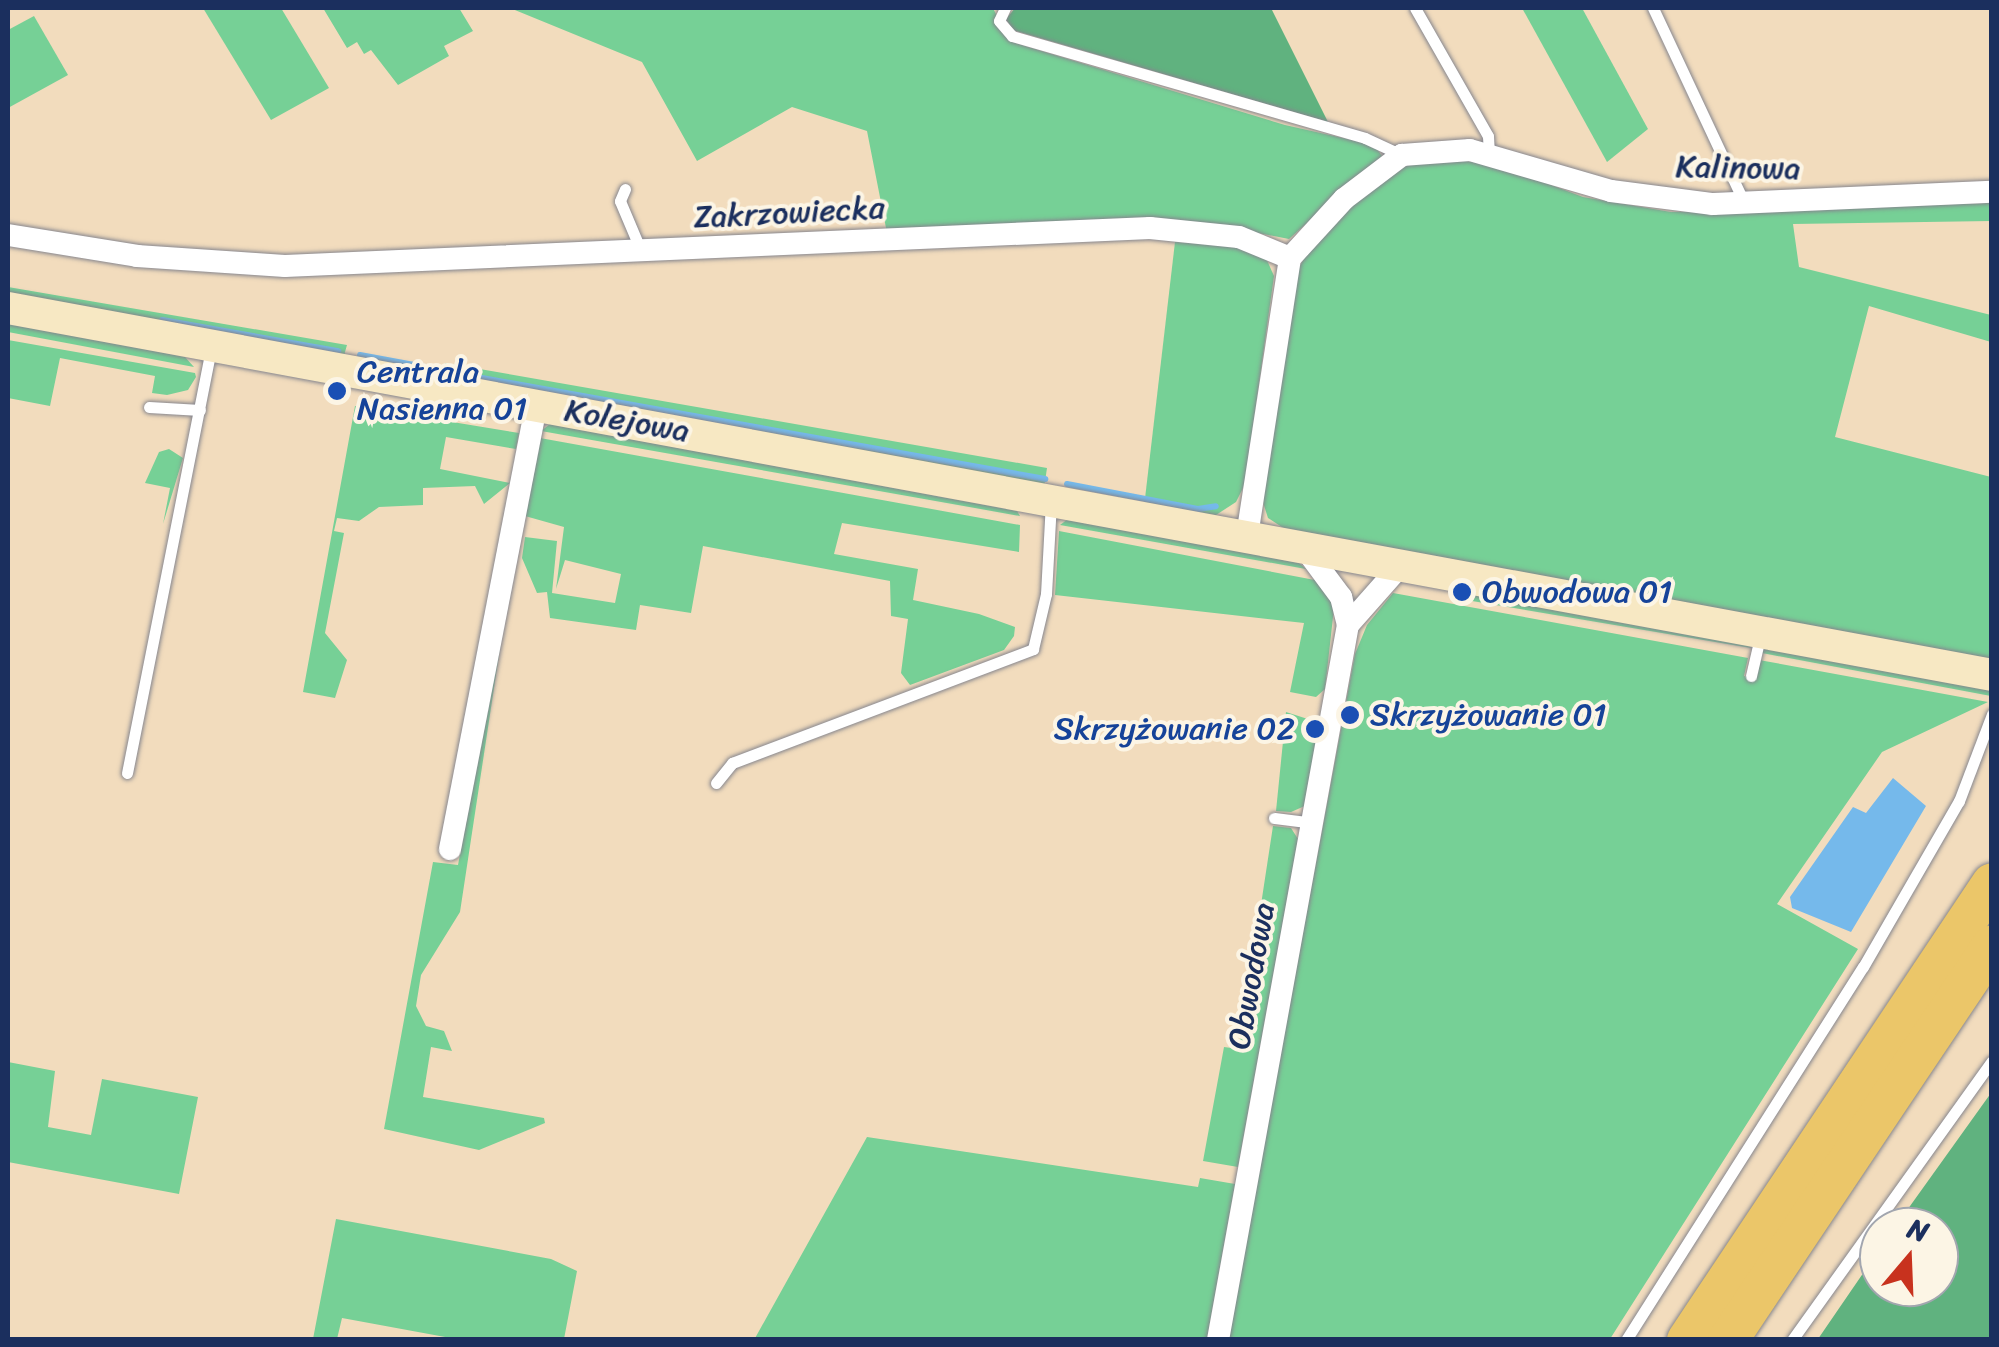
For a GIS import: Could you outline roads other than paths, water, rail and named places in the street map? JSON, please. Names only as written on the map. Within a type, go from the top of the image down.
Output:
[{"type":"highway","points":[[1687,1340],[1992,883]]},
{"type":"highway","points":[[1728,1340],[1992,945]]},
{"type":"street","name":"Kalinowa","points":[[1402,155],[1444,148],[1490,154],[1611,191],[1746,204],[1992,192]]},
{"type":"street","points":[[1246,536],[1290,258],[1344,200],[1402,155]]},
{"type":"street","name":"Zakrzowiecka","points":[[8,235],[137,256],[285,266],[1150,228],[1239,238],[1290,258]]},
{"type":"street","name":"Kolejowa","points":[[8,308],[1992,675]]},
{"type":"street","points":[[450,848],[536,404]]},
{"type":"street","points":[[1304,546],[1341,598],[1348,625]]},
{"type":"street","points":[[1348,625],[1401,565]]},
{"type":"street","name":"Obwodowa","points":[[1218,1340],[1348,625]]},
{"type":"lane","name":"Kalinowa","points":[[1005,8],[999,21],[1012,36],[1402,155]]},
{"type":"lane","points":[[1415,8],[1488,136],[1490,154]]},
{"type":"lane","points":[[1653,8],[1746,204]]},
{"type":"lane","points":[[625,189],[620,201],[642,253]]},
{"type":"lane","points":[[127,772],[211,345]]},
{"type":"lane","points":[[149,407],[200,410]]},
{"type":"lane","points":[[716,784],[732,763],[1033,649],[1046,594],[1051,498]]},
{"type":"lane","points":[[1752,676],[1760,633]]},
{"type":"lane","points":[[1626,1340],[1863,966],[1959,800],[1992,714]]},
{"type":"lane","points":[[1274,818],[1313,824]]},
{"type":"lane","points":[[1792,1340],[1992,1062]]},
{"type":"water","points":[[1893,778],[1926,806],[1851,932],[1792,908],[1790,897],[1853,807],[1866,813]]},
{"type":"waterway","points":[[162,320],[338,351]]},
{"type":"waterway","points":[[360,355],[425,367]]},
{"type":"waterway","points":[[443,371],[1045,479]]},
{"type":"waterway","points":[[1067,484],[1198,509],[1216,506]]},
{"type":"place","name":"Centrala Nasienna 01","points":[[337,391]]},
{"type":"place","name":"Obwodowa 01","points":[[1462,592]]},
{"type":"place","name":"Skrzyżowanie 01","points":[[1350,715]]},
{"type":"place","name":"Skrzyżowanie 02","points":[[1315,729]]}]
